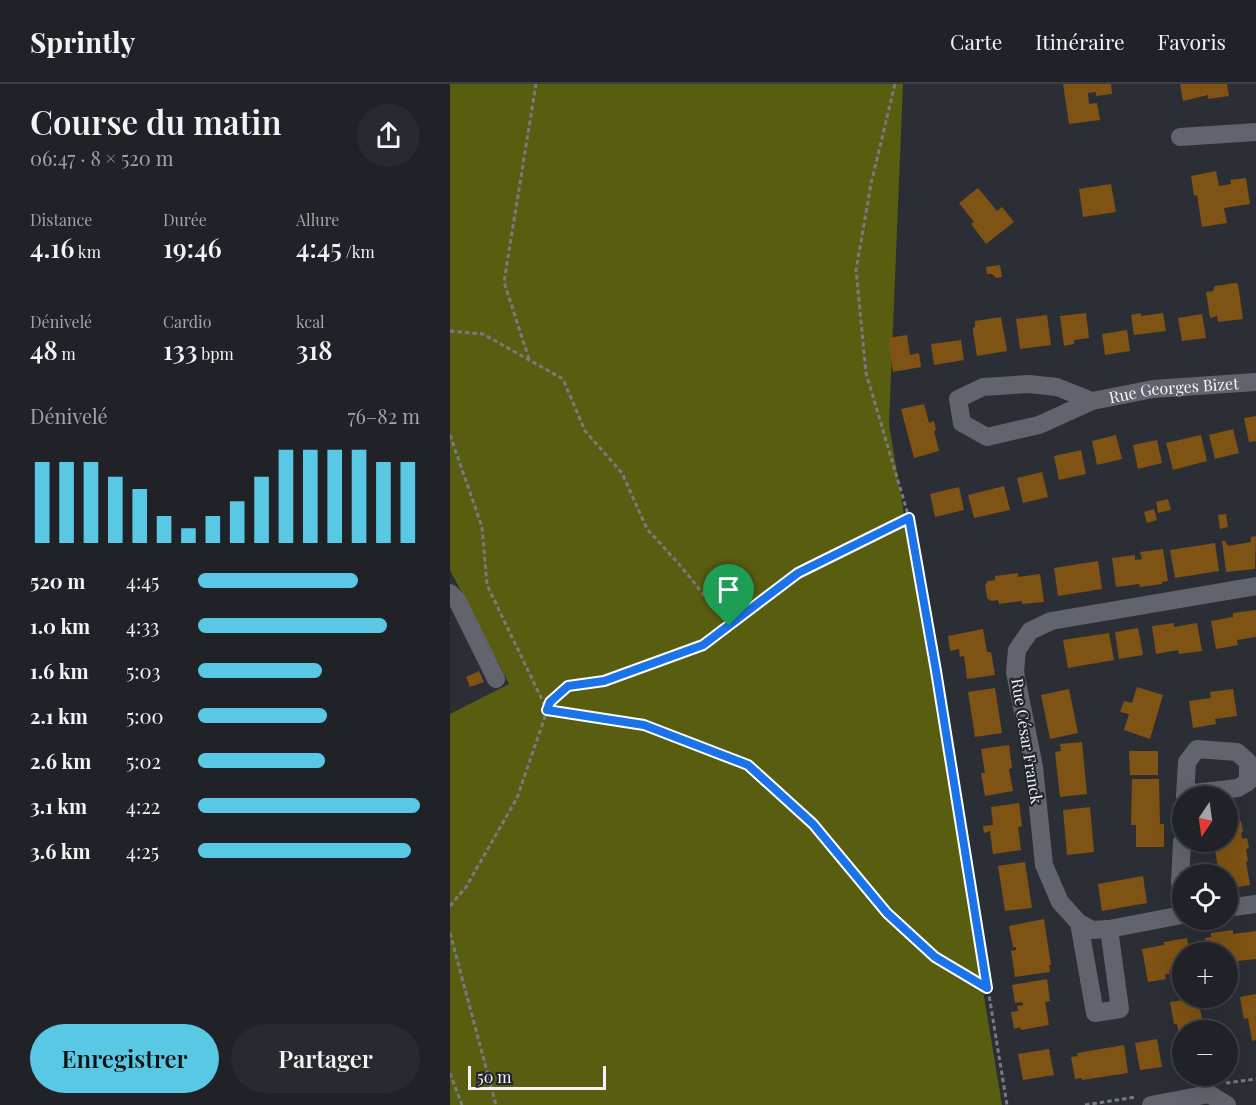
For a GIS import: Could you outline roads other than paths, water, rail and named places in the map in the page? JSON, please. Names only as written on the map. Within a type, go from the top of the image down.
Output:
[{"type":"street","points":[[1180,137],[1256,132]]},
{"type":"street","name":"Rue Georges Bizet","points":[[1092,401],[1057,387],[1029,384],[983,387],[958,399],[962,423],[987,437],[1040,425],[1092,401],[1153,389],[1256,382]]},
{"type":"street","name":"Rue César Franck","points":[[1079,923],[1060,902],[1044,865],[1034,766],[1015,672],[1017,650],[1030,631],[1051,621],[1256,586]]},
{"type":"street","points":[[450,593],[457,600],[495,679]]},
{"type":"street","points":[[1238,906],[1256,904]]},
{"type":"street","points":[[1079,923],[1092,930],[1109,929],[1172,917]]},
{"type":"street","points":[[1079,923],[1095,1013],[1120,1009],[1109,929]]},
{"type":"street","points":[[1150,1105],[1209,1094],[1227,1105]]}]
